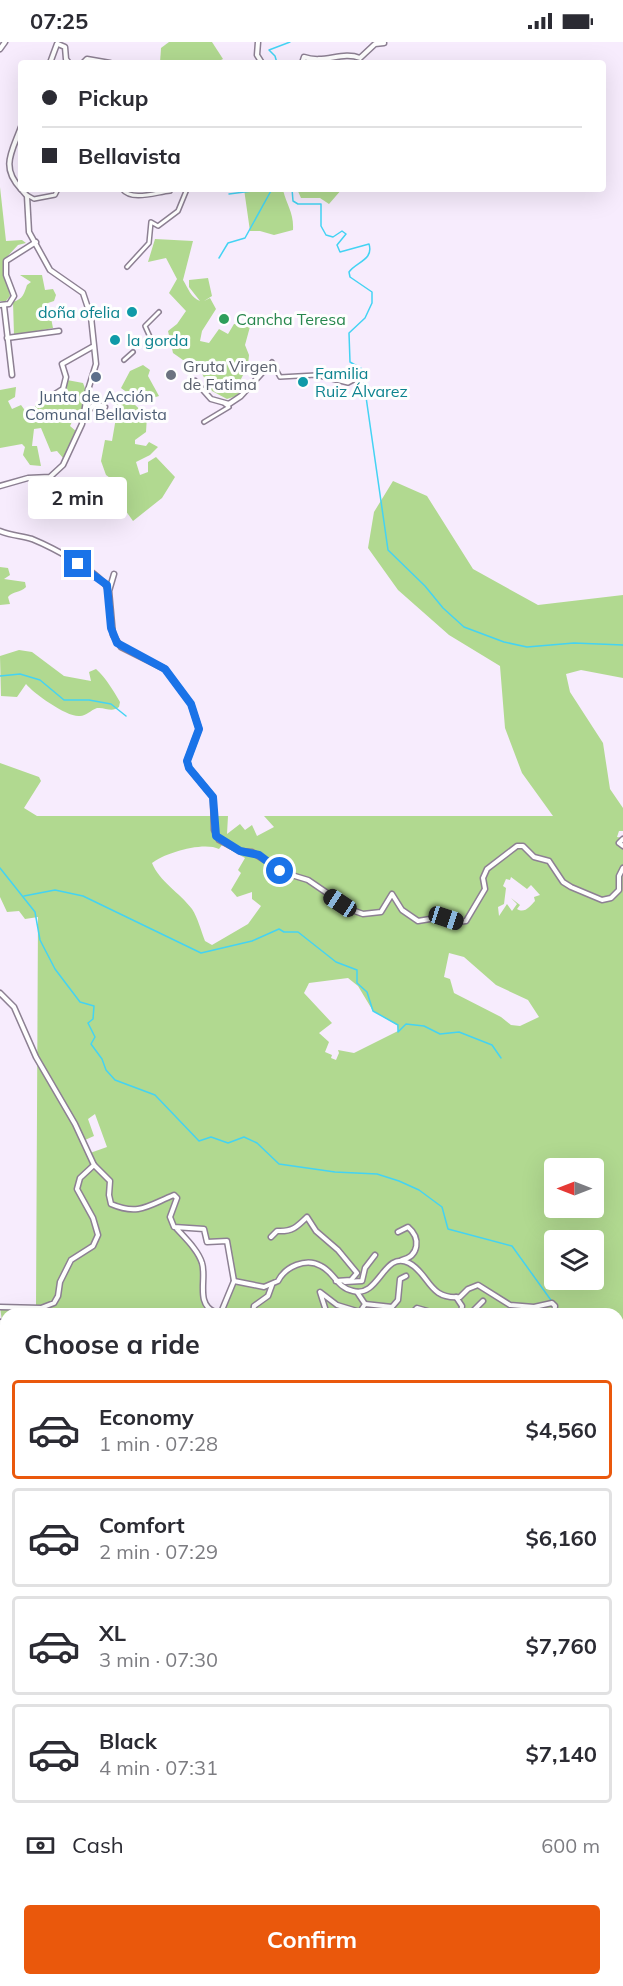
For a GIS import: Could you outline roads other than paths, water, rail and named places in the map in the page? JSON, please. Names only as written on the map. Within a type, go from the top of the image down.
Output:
[{"type":"street","points":[[0,49],[4,42]]},
{"type":"street","points":[[258,42],[257,55],[260,60]]},
{"type":"street","points":[[51,60],[58,43],[66,47],[67,60]]},
{"type":"street","points":[[303,60],[304,57],[328,60],[350,54],[360,58],[375,44],[384,44]]},
{"type":"street","points":[[18,136],[8,168],[12,181],[18,186]]},
{"type":"street","points":[[26,194],[34,199],[54,195],[56,192]]},
{"type":"street","points":[[126,192],[155,195],[166,192]]},
{"type":"street","points":[[126,267],[149,243],[151,222],[158,226],[178,211],[186,192]]},
{"type":"street","points":[[0,486],[27,478],[50,477],[58,472],[79,433],[96,364],[92,348],[91,317],[83,293],[50,270],[27,227],[26,194]]},
{"type":"street","points":[[12,375],[2,306],[9,304],[14,296],[6,275],[6,261],[36,242]]},
{"type":"street","points":[[150,337],[145,326],[159,312]]},
{"type":"street","points":[[8,339],[59,331]]},
{"type":"street","points":[[52,396],[63,390],[66,376],[62,364],[92,348]]},
{"type":"street","points":[[124,360],[133,352]]},
{"type":"street","points":[[225,404],[241,396],[272,362],[280,377],[316,375],[348,383],[359,377]]},
{"type":"street","points":[[195,381],[207,397],[229,407],[204,422]]},
{"type":"street","points":[[84,415],[95,404],[105,406]]},
{"type":"street","points":[[0,531],[29,538],[57,552],[99,578],[109,591]]},
{"type":"street","points":[[114,574],[109,591],[111,628],[117,643],[165,669],[191,704],[199,729],[187,761],[189,768],[213,797],[214,830],[219,840],[227,845],[240,851],[252,852],[280,871],[308,880],[359,913],[381,912],[392,894],[402,910],[418,921],[437,917],[457,922],[466,921],[485,889],[483,878],[487,869],[517,846],[525,848],[534,857],[549,861],[567,885],[602,900],[611,898],[619,890],[619,876],[623,868]]},
{"type":"street","points":[[623,839],[620,843],[623,846]]},
{"type":"street","points":[[0,993],[14,1007],[36,1056],[75,1124],[94,1165],[110,1181],[109,1200],[118,1207],[139,1210],[177,1196],[170,1217],[202,1263],[203,1298],[209,1308]]},
{"type":"street","points":[[0,1306],[41,1308],[54,1303],[58,1296],[60,1282],[71,1260],[93,1246],[97,1240],[97,1228],[77,1189],[80,1178],[94,1165]]},
{"type":"street","points":[[271,1237],[277,1231],[287,1232],[297,1228],[307,1217],[316,1231],[338,1250],[357,1273],[351,1280],[335,1281]]},
{"type":"street","points":[[234,1281],[264,1287],[278,1281],[282,1273],[294,1265],[312,1263],[323,1266],[343,1288],[357,1292],[367,1291],[375,1285],[388,1266],[412,1256],[417,1250],[414,1232],[408,1227],[398,1232]]},
{"type":"street","points":[[176,1228],[201,1228],[206,1231],[207,1242],[227,1241],[234,1281],[223,1308]]},
{"type":"street","points":[[335,1281],[354,1283],[362,1281],[365,1268],[375,1255]]},
{"type":"street","points":[[399,1261],[410,1263],[434,1290],[443,1296],[456,1297],[478,1285],[510,1305],[534,1307],[552,1303],[555,1308]]},
{"type":"street","points":[[357,1292],[365,1304],[392,1307],[398,1300],[400,1279],[406,1276]]},
{"type":"street","points":[[254,1308],[268,1296],[273,1284]]},
{"type":"street","points":[[325,1308],[320,1292],[346,1308]]},
{"type":"street","points":[[456,1297],[462,1308]]},
{"type":"street","points":[[476,1308],[483,1301]]},
{"type":"street","points":[[362,1308],[365,1304]]},
{"type":"waterway","points":[[276,60],[269,50],[290,42]]},
{"type":"waterway","points":[[229,194],[245,192]]},
{"type":"waterway","points":[[219,258],[228,243],[245,238],[270,192]]},
{"type":"waterway","points":[[292,192],[293,201],[298,204],[321,204],[321,226],[326,235],[333,237],[342,231],[346,234],[337,245],[340,252],[369,244],[367,257],[349,272],[350,277],[372,292],[372,303],[365,318],[349,333],[350,362],[362,369],[388,550],[464,627],[504,642],[527,647],[574,643],[623,645]]},
{"type":"waterway","points":[[0,676],[20,674],[40,680],[64,700],[89,700],[111,704],[126,716]]},
{"type":"waterway","points":[[0,868],[35,912],[40,940],[55,969],[80,1002],[94,1006],[93,1019],[88,1023],[95,1037],[91,1044],[102,1059],[106,1070],[115,1080],[155,1095],[199,1141],[211,1137],[228,1143],[244,1137],[257,1143],[279,1164],[335,1172],[377,1174],[419,1190],[442,1207],[448,1229],[512,1246],[553,1303]]},
{"type":"waterway","points":[[24,896],[55,890],[83,896],[201,953],[252,941],[279,929],[284,932],[298,932],[336,962],[357,970],[357,983],[367,992],[373,1011],[398,1025],[398,1032],[406,1024],[424,1026],[440,1034],[459,1032],[492,1045],[501,1058]]},
{"type":"place","name":"doña ofelia","points":[[132,312]]},
{"type":"place","name":"Cancha Teresa","points":[[224,319]]},
{"type":"place","name":"la gorda","points":[[115,340]]},
{"type":"place","name":"Gruta Virgen de Fatima","points":[[171,375]]},
{"type":"place","name":"Junta de Acción Comunal Bellavista","points":[[96,377]]},
{"type":"place","name":"Familia Ruiz Álvarez","points":[[303,382]]}]
